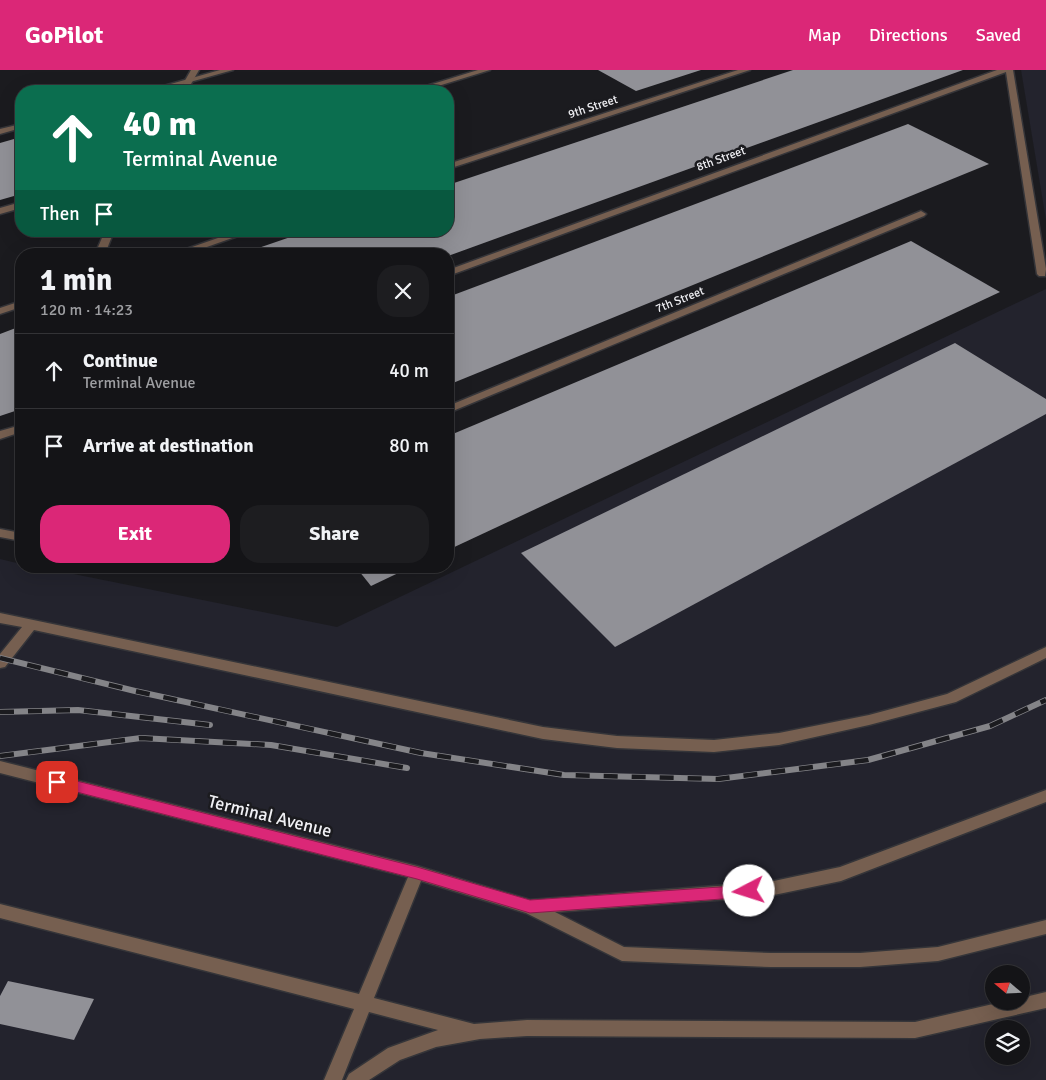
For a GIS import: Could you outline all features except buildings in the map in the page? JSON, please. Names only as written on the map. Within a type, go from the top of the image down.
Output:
[{"type":"street","points":[[186,85],[195,70]]},
{"type":"street","points":[[173,85],[229,70]]},
{"type":"street","points":[[435,85],[486,70]]},
{"type":"street","name":"9th Street","points":[[454,166],[746,70]]},
{"type":"street","name":"8th Street","points":[[454,271],[1004,70]]},
{"type":"street","points":[[1009,70],[1042,274]]},
{"type":"street","points":[[0,132],[15,128]]},
{"type":"street","points":[[0,212],[15,207]]},
{"type":"street","name":"7th Street","points":[[454,408],[921,214]]},
{"type":"street","points":[[196,248],[229,237]]},
{"type":"street","points":[[0,311],[15,306]]},
{"type":"street","points":[[0,435],[15,430]]},
{"type":"street","points":[[0,533],[15,536]]},
{"type":"street","points":[[0,618],[543,733],[617,742],[705,745],[779,738],[869,720],[951,698],[1046,652]]},
{"type":"street","points":[[0,663],[31,625]]},
{"type":"street","name":"Terminal Avenue","points":[[0,767],[417,873],[530,907]]},
{"type":"street","points":[[530,907],[769,889],[814,880],[841,874],[1046,796]]},
{"type":"street","points":[[333,1080],[417,873]]},
{"type":"street","points":[[530,907],[622,954],[770,960],[860,960],[938,954],[1046,927]]},
{"type":"street","points":[[0,911],[362,1005],[472,1031]]},
{"type":"street","points":[[355,1080],[412,1044],[472,1031],[527,1028],[915,1030],[1046,1000]]},
{"type":"shaded area","points":[[1021,70],[1046,70],[1046,220]]},
{"type":"shaded area","points":[[1046,289],[1046,1080],[0,1080],[0,559],[15,563],[15,573],[69,573],[337,627],[450,573],[454,573],[454,571]]},
{"type":"railway","points":[[0,658],[135,691],[421,753],[564,775],[718,779],[868,760],[990,726],[1046,700]]},
{"type":"railway","points":[[0,712],[78,710],[210,725]]},
{"type":"railway","points":[[0,756],[141,738],[271,745],[407,768]]},
{"type":"route","points":[[57,782],[417,873],[530,907],[749,891]]}]
